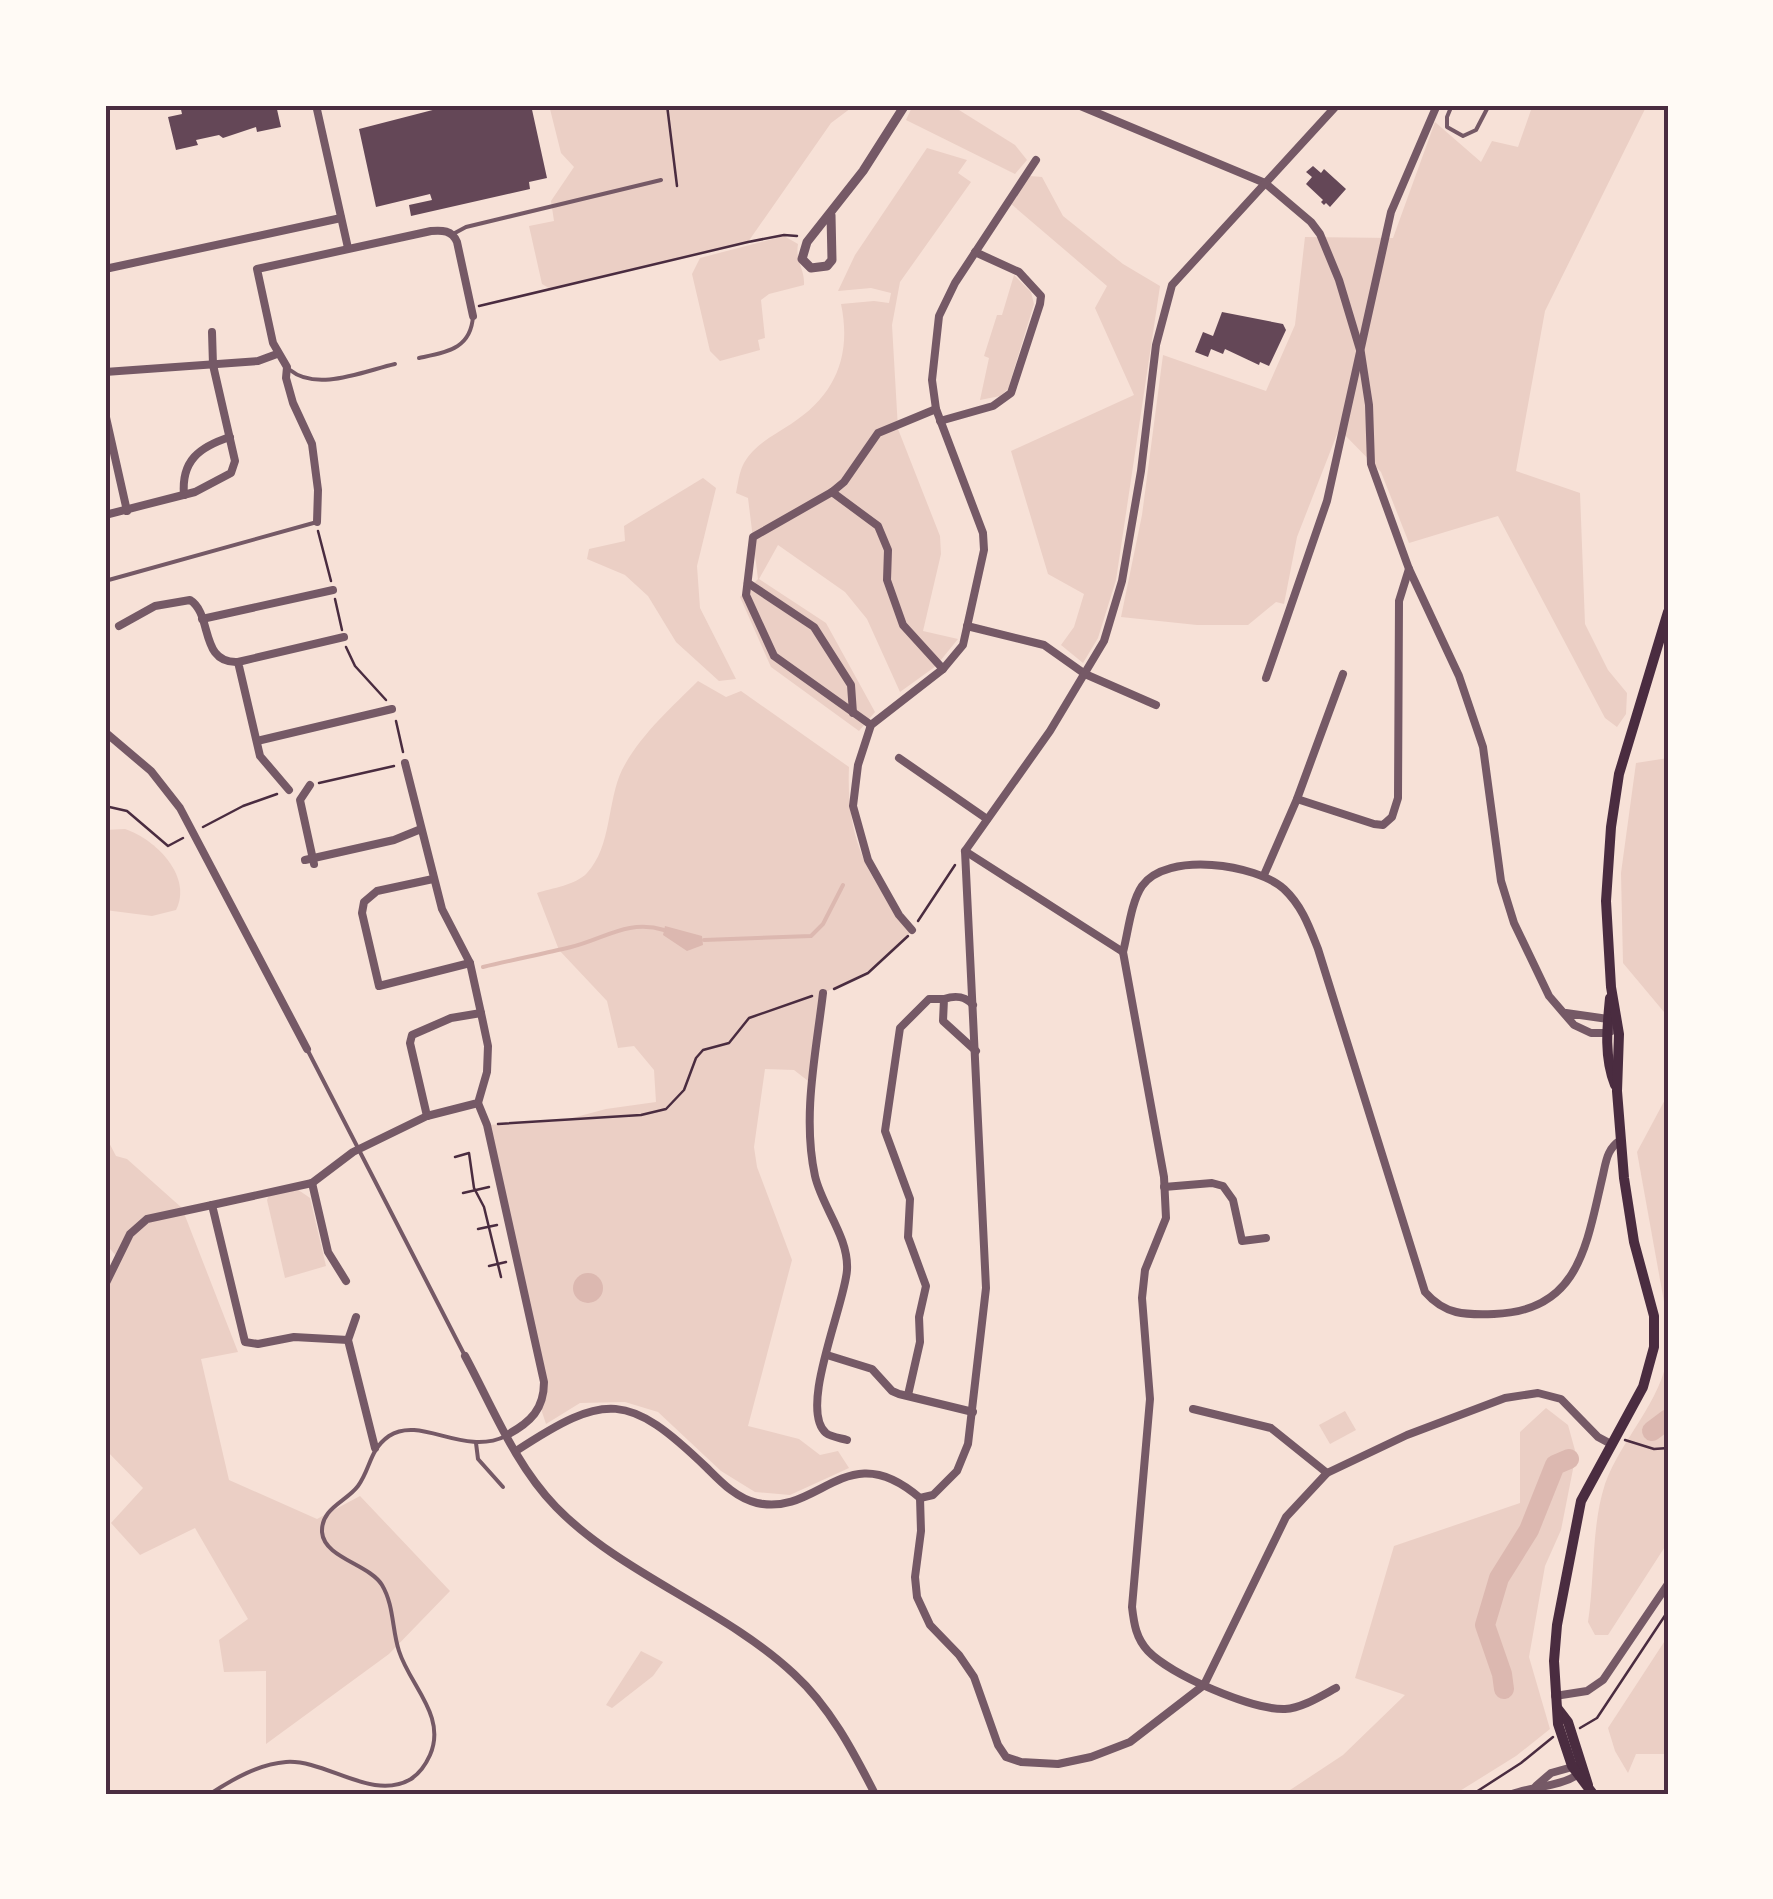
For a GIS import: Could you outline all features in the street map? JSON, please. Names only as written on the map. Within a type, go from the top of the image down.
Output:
[{"type":"main road","points":[[1590,1791],[1578,1770],[1568,1722],[1556,1702],[1557,1625],[1575,1523],[1586,1490],[1644,1387],[1656,1332],[1630,1223],[1617,1090],[1609,1069],[1613,1030],[1606,901],[1610,827],[1625,748],[1668,612]]},
{"type":"main road","points":[[1611,987],[1608,1019],[1613,1030]]},
{"type":"street","points":[[316,105],[348,248]]},
{"type":"street","points":[[830,214],[833,252],[827,266],[812,268],[806,264],[803,250],[808,242],[830,214],[863,172],[905,105]]},
{"type":"street","points":[[1078,105],[1266,183],[1320,234],[1362,353],[1371,464],[1408,569],[1459,676],[1483,747],[1501,882],[1514,923],[1549,996],[1584,1032],[1613,1030]]},
{"type":"street","points":[[516,1451],[584,1411],[627,1410],[674,1437],[736,1494],[755,1503],[784,1502],[864,1473],[887,1476],[920,1498],[933,1495],[957,1471],[968,1444],[973,1412],[987,1265],[965,851],[1050,731],[1104,640],[1122,582],[1141,471],[1156,345],[1172,284],[1337,105]]},
{"type":"street","points":[[1266,678],[1327,501],[1390,212],[1437,105]]},
{"type":"street","points":[[912,930],[899,915],[868,860],[854,806],[858,765],[870,725],[943,668],[963,645],[984,550],[983,533],[936,408],[932,380],[939,316],[955,283],[1036,160]]},
{"type":"street","points":[[105,269],[341,218]]},
{"type":"street","points":[[316,522],[314,455],[286,378],[287,367],[277,354],[257,268],[431,230],[452,234],[472,311]]},
{"type":"street","points":[[940,421],[993,406],[1012,394],[1040,304],[1041,296],[1020,272],[975,252]]},
{"type":"street","points":[[105,515],[184,495],[231,473],[235,461],[213,365],[212,332]]},
{"type":"street","points":[[105,372],[268,360],[277,354]]},
{"type":"street","points":[[870,725],[774,656],[746,595],[753,537],[832,492],[844,482],[878,433],[936,408]]},
{"type":"street","points":[[105,414],[109,453],[127,511]]},
{"type":"street","points":[[184,495],[183,476],[192,457],[208,445],[230,437]]},
{"type":"street","points":[[832,492],[878,526],[888,550],[888,580],[903,625],[943,668]]},
{"type":"street","points":[[1298,799],[1374,824],[1392,818],[1398,798],[1398,600],[1408,569]]},
{"type":"street","points":[[748,582],[814,627],[851,685],[854,713]]},
{"type":"street","points":[[202,620],[333,590]]},
{"type":"street","points":[[119,626],[155,606],[190,600],[199,607],[208,643],[229,662],[344,637]]},
{"type":"street","points":[[967,626],[1044,645],[1085,674],[1156,705]]},
{"type":"street","points":[[238,662],[260,756],[267,769],[289,790]]},
{"type":"street","points":[[1264,875],[1298,799],[1343,674]]},
{"type":"street","points":[[258,742],[392,709]]},
{"type":"street","points":[[105,732],[152,771],[180,808],[307,1049]]},
{"type":"street","points":[[898,758],[987,819]]},
{"type":"street","points":[[405,763],[434,879],[454,936],[470,963],[488,1046],[478,1103],[487,1124],[544,1382],[544,1401],[528,1422],[507,1435]]},
{"type":"street","points":[[310,786],[300,800],[311,861],[395,843],[421,829]]},
{"type":"street","points":[[293,824],[304,821]]},
{"type":"street","points":[[965,851],[1124,952]]},
{"type":"street","points":[[1336,1688],[1289,1710],[1264,1708],[1204,1685],[1150,1653],[1139,1638],[1132,1607],[1150,1399],[1142,1298],[1145,1270],[1166,1218],[1164,1186],[1124,952],[1140,889],[1157,872],[1192,865],[1235,868],[1264,875],[1302,908],[1425,1292],[1437,1306],[1461,1316],[1512,1314],[1543,1306],[1570,1278],[1588,1238],[1608,1152],[1621,1140]]},
{"type":"street","points":[[434,879],[377,891],[364,902],[362,913],[379,986],[470,963]]},
{"type":"street","points":[[823,993],[810,1106],[812,1160],[816,1180],[840,1237],[847,1270],[818,1388],[820,1424],[829,1435],[847,1440]]},
{"type":"street","points":[[908,1396],[920,1342],[919,1317],[926,1286],[908,1237],[912,1208],[907,1187],[885,1131],[900,1028],[929,999],[955,995],[973,1006]]},
{"type":"street","points":[[944,998],[943,1021],[976,1051]]},
{"type":"street","points":[[427,1116],[410,1044],[412,1034],[451,1018],[481,1013]]},
{"type":"street","points":[[1566,1013],[1608,1019]]},
{"type":"street","points":[[105,1285],[130,1234],[146,1219],[312,1183],[334,1163],[427,1116],[478,1103]]},
{"type":"street","points":[[312,1183],[328,1252],[346,1281]]},
{"type":"street","points":[[1164,1186],[1223,1186],[1233,1200],[1242,1241],[1266,1238]]},
{"type":"street","points":[[212,1205],[245,1342],[258,1344],[294,1336],[348,1340]]},
{"type":"street","points":[[356,1317],[348,1340],[374,1448]]},
{"type":"street","points":[[827,1355],[872,1369],[892,1391],[973,1412]]},
{"type":"street","points":[[466,1356],[516,1451],[546,1497],[580,1529],[754,1642],[798,1677],[836,1724],[875,1794]]},
{"type":"street","points":[[920,1498],[921,1532],[915,1577],[917,1597],[930,1625],[974,1677],[1006,1757],[1058,1764],[1092,1757],[1130,1742],[1204,1685],[1286,1516],[1327,1473],[1407,1434],[1505,1398],[1538,1393],[1561,1400],[1598,1437],[1611,1444]]},
{"type":"street","points":[[1193,1409],[1271,1428],[1327,1473]]},
{"type":"street","points":[[1556,1702],[1603,1680],[1668,1584]]},
{"type":"street","points":[[1512,1794],[1555,1784],[1578,1770]]},
{"type":"lane","points":[[1452,105],[1447,128],[1463,136],[1476,130],[1489,105]]},
{"type":"lane","points":[[452,234],[466,227],[661,180]]},
{"type":"lane","points":[[419,358],[460,346],[468,336],[472,311]]},
{"type":"lane","points":[[287,367],[298,376],[313,380],[395,364]]},
{"type":"lane","points":[[105,582],[316,522]]},
{"type":"lane","points":[[307,1049],[466,1356]]},
{"type":"lane","points":[[210,1794],[236,1778],[289,1761],[376,1784],[411,1778],[425,1766],[433,1749],[435,1729],[430,1709],[400,1655],[389,1600],[381,1583],[368,1570],[332,1549],[324,1540],[322,1528],[334,1506],[360,1484],[374,1448],[394,1433],[408,1429],[476,1443],[507,1435]]},
{"type":"lane","points":[[476,1443],[478,1459],[503,1487]]},
{"type":"path","points":[[667,105],[676,186]]},
{"type":"path","points":[[472,311],[784,235],[808,242]]},
{"type":"path","points":[[316,522],[344,637],[355,666],[392,709],[405,763]]},
{"type":"path","points":[[105,806],[127,811],[168,846],[177,841]]},
{"type":"path","points":[[487,1124],[641,1115],[666,1110],[684,1090],[703,1050],[729,1043],[749,1018],[868,973],[903,943],[965,851]]},
{"type":"path","points":[[454,1157],[492,1148]]},
{"type":"path","points":[[469,1153],[475,1190],[501,1277]]},
{"type":"path","points":[[463,1193],[500,1184]]},
{"type":"path","points":[[478,1229],[508,1222]]},
{"type":"path","points":[[489,1266],[517,1260]]},
{"type":"path","points":[[1624,1439],[1654,1449],[1668,1448]]},
{"type":"path","points":[[1576,1729],[1599,1714],[1668,1611]]},
{"type":"path","points":[[1473,1794],[1556,1736]]},
{"type":"shaded area","points":[[549,105],[855,105],[831,123],[748,242],[549,288],[542,284],[529,226],[554,221],[551,201],[574,167],[561,153]]},
{"type":"shaded area","points":[[913,105],[951,105],[1015,145],[1027,160],[1015,174],[906,120]]},
{"type":"shaded area","points":[[1522,105],[1647,105],[1545,311],[1516,471],[1580,493],[1585,624],[1608,670],[1627,693],[1626,714],[1617,727],[1605,718],[1498,516],[1409,543],[1381,472],[1339,429],[1297,537],[1284,604],[1276,602],[1248,625],[1197,625],[1121,617],[1142,515],[1163,355],[1266,391],[1295,325],[1305,237],[1393,238],[1435,122],[1481,162],[1492,141],[1518,147],[1531,110]]},
{"type":"shaded area","points":[[927,148],[967,160],[958,173],[971,182],[900,282],[892,325],[898,429],[940,536],[941,554],[923,631],[958,639],[936,666],[900,692],[867,619],[845,592],[778,545],[759,579],[826,623],[875,712],[859,731],[771,667],[740,597],[758,579],[748,498],[736,493],[748,456],[819,401],[837,373],[844,341],[841,304],[889,303],[891,293],[871,288],[838,291],[855,255]]},
{"type":"shaded area","points":[[1030,176],[1042,177],[1063,216],[1123,264],[1160,286],[1116,580],[1098,638],[1083,663],[1061,645],[1074,627],[1084,594],[1048,574],[1011,451],[1134,395],[1095,308],[1107,286],[1010,203]]},
{"type":"shaded area","points":[[784,236],[798,244],[804,285],[769,294],[761,300],[765,338],[758,340],[760,350],[720,361],[710,351],[692,274],[700,258]]},
{"type":"shaded area","points":[[1014,275],[1031,292],[1034,304],[1008,389],[1000,396],[980,400],[989,358],[984,356]]},
{"type":"shaded area","points":[[703,478],[716,488],[697,566],[700,608],[736,679],[719,681],[676,642],[648,596],[625,575],[587,559],[589,549],[625,541],[624,526]]},
{"type":"shaded area","points":[[698,681],[726,697],[741,691],[849,767],[851,815],[862,855],[882,892],[912,930],[883,960],[823,993],[812,1084],[794,1070],[765,1069],[754,1147],[757,1167],[792,1260],[748,1426],[799,1439],[820,1455],[838,1451],[849,1468],[790,1495],[755,1492],[721,1471],[658,1412],[625,1402],[580,1403],[546,1424],[542,1412],[544,1382],[487,1125],[561,1121],[656,1102],[654,1070],[634,1046],[618,1048],[607,1001],[559,950],[537,893],[587,873],[601,850],[617,782],[629,757]]},
{"type":"shaded area","points":[[1668,758],[1668,1034],[1664,1012],[1623,963],[1621,873],[1636,763]]},
{"type":"shaded area","points":[[125,829],[148,841],[168,860],[179,884],[176,910],[152,916],[105,910],[105,830]]},
{"type":"shaded area","points":[[665,926],[702,936],[703,945],[687,951],[663,935]]},
{"type":"shaded area","points":[[1668,1094],[1668,1324],[1637,1152]]},
{"type":"shaded area","points":[[105,1135],[116,1156],[127,1159],[182,1208],[238,1352],[201,1359],[229,1480],[317,1519],[360,1496],[450,1591],[389,1654],[266,1744],[266,1671],[224,1672],[219,1640],[248,1619],[195,1528],[140,1555],[111,1523],[143,1488],[105,1449],[105,1274],[118,1258],[105,1243]]},
{"type":"shaded area","points":[[297,1189],[310,1198],[326,1266],[285,1278],[267,1200],[269,1195]]},
{"type":"shaded area","points":[[588,1273],[599,1277],[603,1288],[599,1299],[588,1303],[577,1299],[573,1288],[577,1277]]},
{"type":"shaded area","points":[[1668,1353],[1668,1542],[1608,1635],[1595,1635],[1588,1622],[1595,1535],[1605,1484],[1658,1388]]},
{"type":"shaded area","points":[[1546,1408],[1568,1425],[1576,1454],[1561,1530],[1545,1566],[1529,1657],[1550,1729],[1516,1756],[1455,1794],[1284,1794],[1343,1755],[1405,1695],[1355,1678],[1394,1546],[1520,1503],[1520,1432]]},
{"type":"shaded area","points":[[1345,1411],[1356,1430],[1330,1444],[1319,1425]]},
{"type":"shaded area","points":[[1668,1636],[1668,1754],[1636,1754],[1628,1773],[1608,1728]]},
{"type":"shaded area","points":[[641,1651],[663,1662],[653,1676],[612,1708],[606,1705]]},
{"type":"building","points":[[180,105],[276,105],[281,127],[257,132],[256,127],[223,138],[219,135],[196,140],[198,145],[176,150],[168,117],[182,114]]},
{"type":"building","points":[[452,105],[531,105],[547,178],[529,182],[530,189],[411,216],[409,205],[432,200],[430,194],[376,207],[359,129]]},
{"type":"building","points":[[1313,166],[1321,173],[1324,169],[1346,189],[1330,207],[1306,184],[1312,177],[1306,172]]},
{"type":"building","points":[[1222,312],[1283,324],[1286,330],[1269,366],[1225,349],[1223,354],[1211,349],[1208,357],[1195,352],[1203,332],[1213,336]]},
{"type":"waterway","points":[[704,940],[811,936],[823,924],[843,885]]},
{"type":"waterway","points":[[483,967],[571,947],[627,928],[664,930]]},
{"type":"waterway","points":[[1652,1431],[1668,1419]]},
{"type":"waterway","points":[[1504,1689],[1485,1625],[1499,1578],[1529,1530],[1555,1465],[1569,1459]]}]
